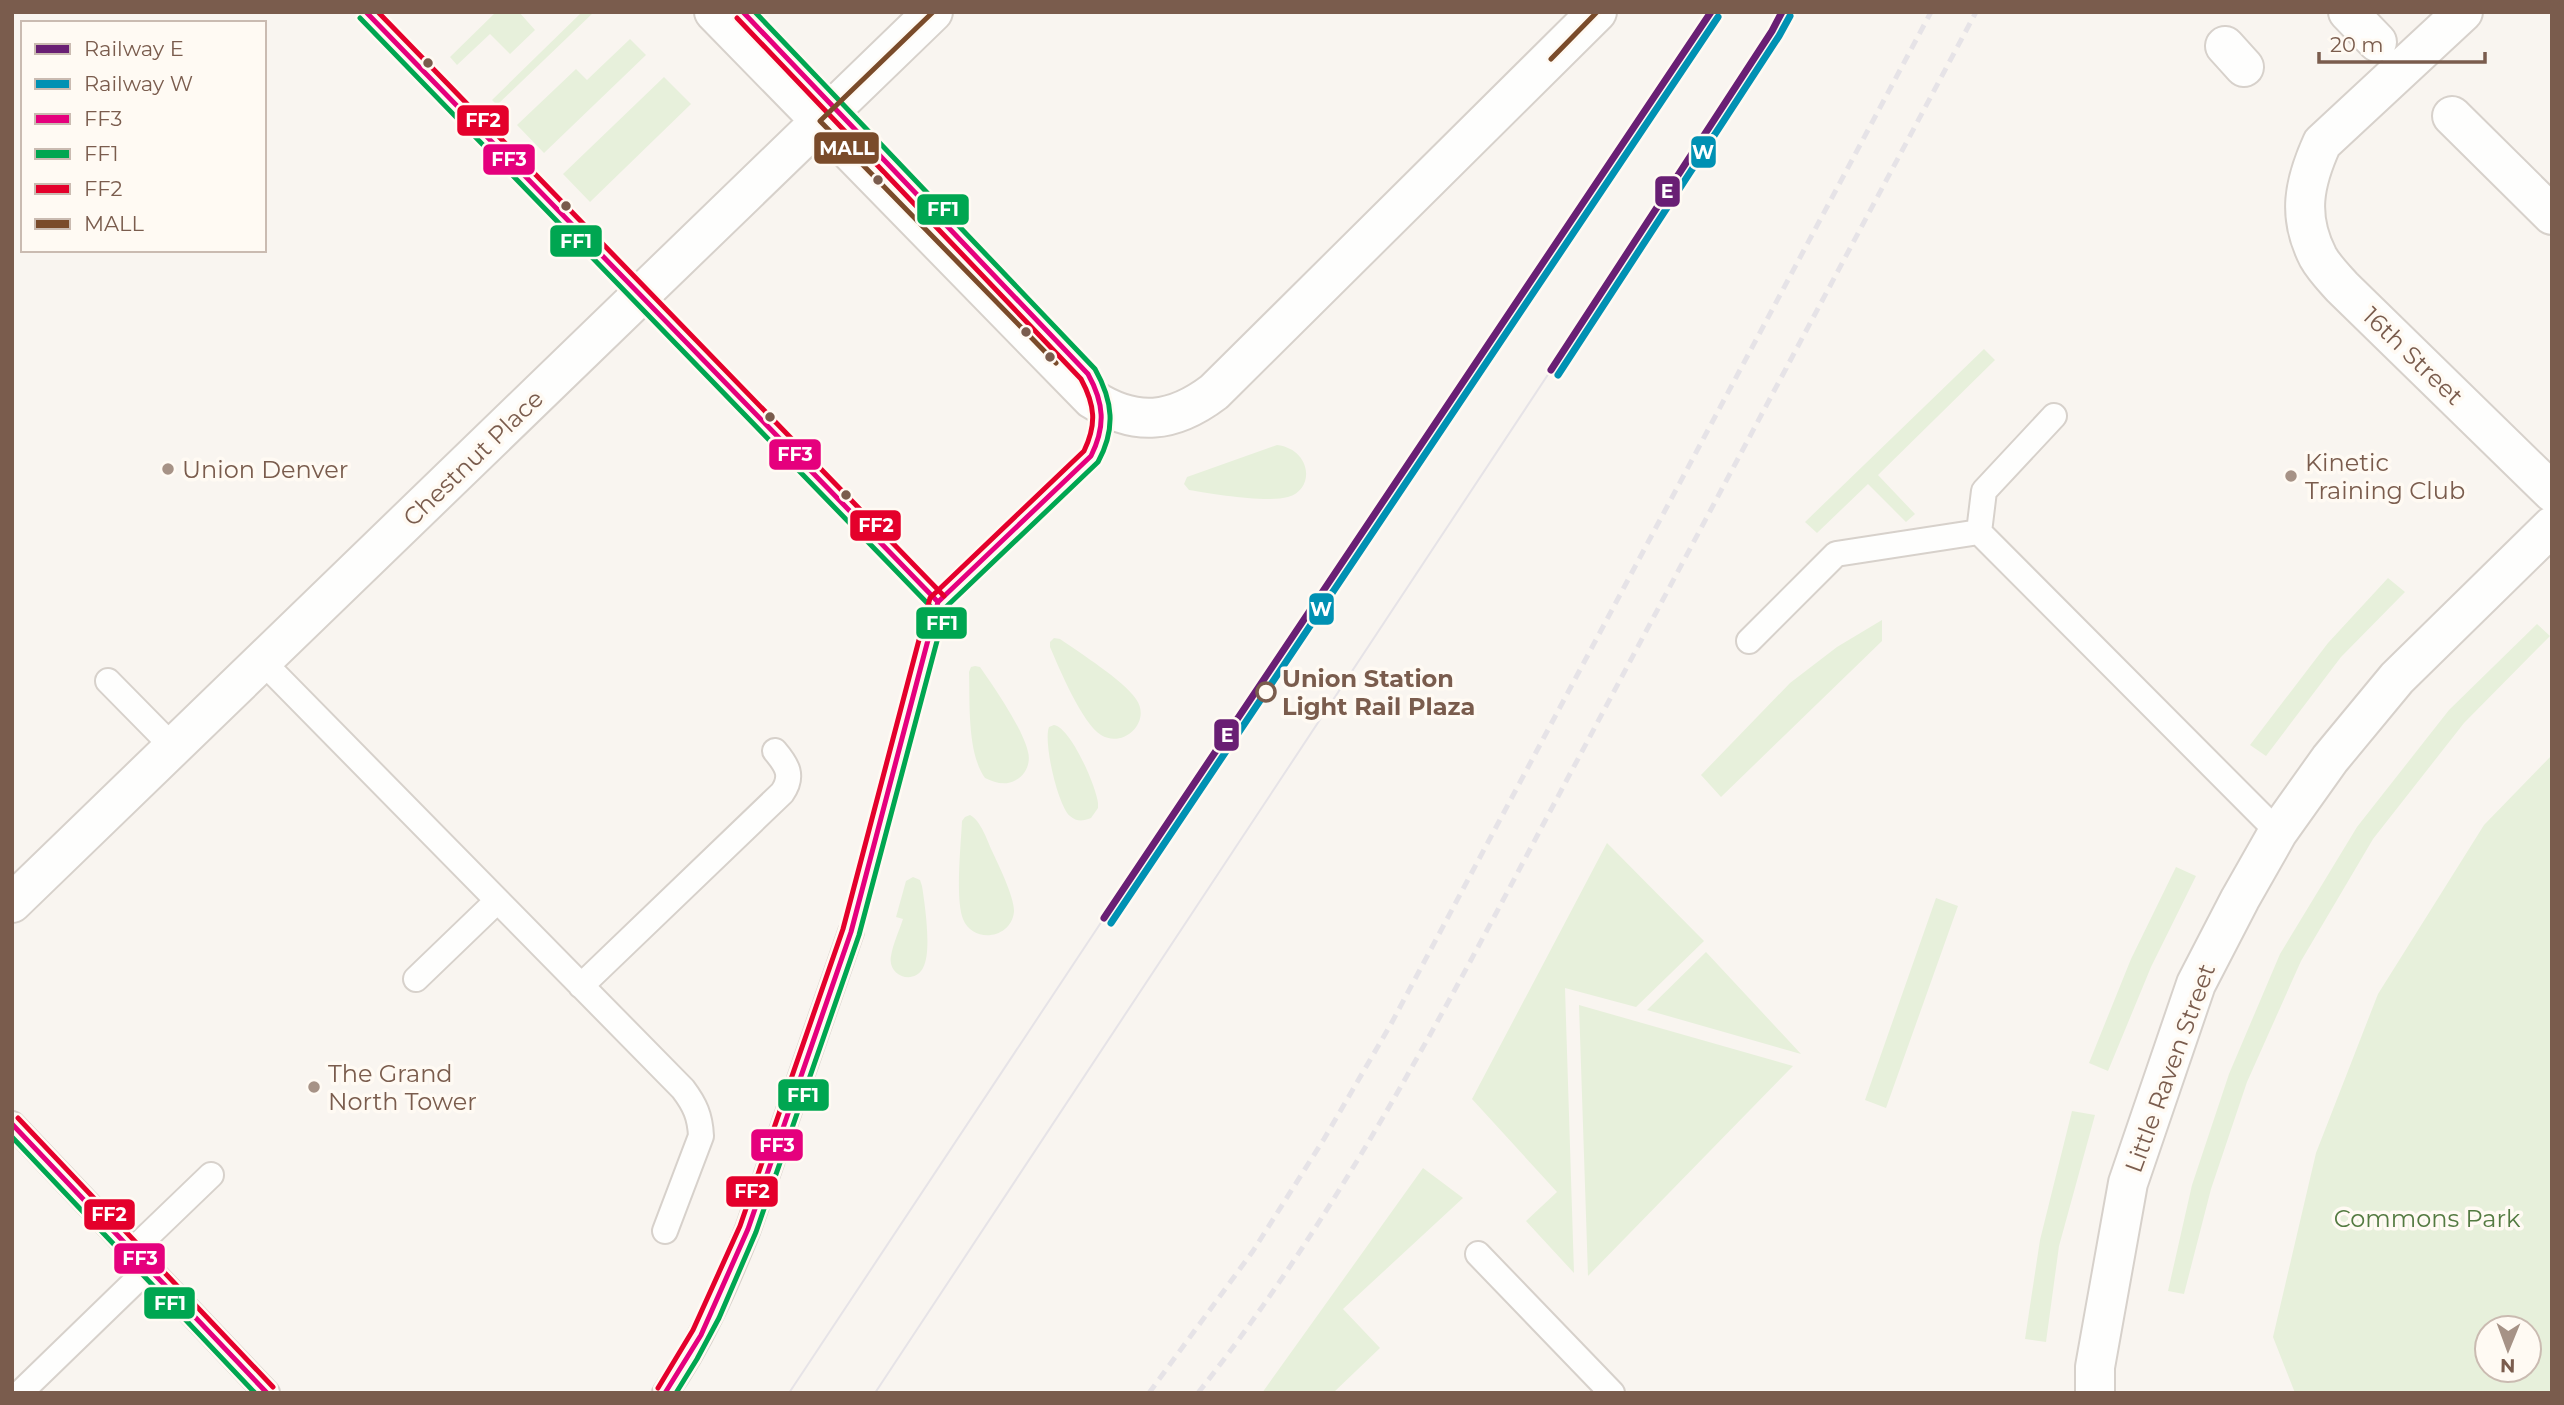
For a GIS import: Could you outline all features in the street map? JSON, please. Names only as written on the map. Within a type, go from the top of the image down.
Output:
[{"type":"street","points":[[714,12],[1092,400],[1128,417],[1152,419],[1177,415],[1200,403],[1224,383],[1597,12]]},
{"type":"street","name":"Chestnut Place","points":[[12,903],[933,12]]},
{"type":"street","points":[[2348,12],[2377,42]]},
{"type":"street","name":"16th Street","points":[[2463,12],[2322,143],[2309,171],[2304,202],[2308,232],[2319,259],[2342,287],[2552,492]]},
{"type":"street","points":[[2452,116],[2552,215]]},
{"type":"street","name":"Little Raven Street","points":[[2095,1393],[2095,1367],[2129,1182],[2196,984],[2240,899],[2278,832],[2330,759],[2397,678],[2507,567],[2552,526]]},
{"type":"lane","points":[[1979,532],[1984,491],[2054,416]]},
{"type":"lane","points":[[1749,640],[1836,554],[1979,532]]},
{"type":"lane","points":[[1979,532],[2278,832]]},
{"type":"lane","points":[[262,661],[695,1104],[701,1136],[665,1231]]},
{"type":"lane","points":[[108,681],[173,747]]},
{"type":"lane","points":[[581,986],[782,793],[788,780],[788,771],[775,751]]},
{"type":"lane","points":[[416,979],[498,901]]},
{"type":"lane","points":[[666,1393],[731,1273],[851,932]]},
{"type":"lane","points":[[12,1124],[267,1393]]},
{"type":"lane","points":[[132,1251],[211,1175]]},
{"type":"lane","points":[[1478,1254],[1612,1393]]},
{"type":"lane","points":[[20,1393],[149,1268]]},
{"type":"green space","points":[[496,12],[519,12],[535,30],[510,54],[490,34],[457,65],[450,57]]},
{"type":"green space","points":[[582,12],[594,12],[497,105],[492,100]]},
{"type":"green space","points":[[630,39],[646,55],[544,153],[517,125],[576,69],[587,80]]},
{"type":"green space","points":[[664,77],[691,104],[590,202],[563,174]]},
{"type":"green space","points":[[1984,349],[1995,360],[1878,475],[1915,514],[1906,522],[1868,484],[1817,533],[1805,522]]},
{"type":"green space","points":[[1277,445],[1297,454],[1306,470],[1303,486],[1288,497],[1267,499],[1225,496],[1189,490],[1184,484],[1187,477]]},
{"type":"green space","points":[[2388,578],[2405,592],[2341,657],[2266,756],[2250,745],[2328,643]]},
{"type":"green space","points":[[1882,620],[1882,641],[1721,797],[1701,775],[1790,683],[1837,647]]},
{"type":"green space","points":[[2537,624],[2550,636],[2464,723],[2373,839],[2301,961],[2247,1082],[2211,1189],[2184,1294],[2168,1291],[2192,1185],[2229,1074],[2280,954],[2357,827],[2449,710]]},
{"type":"green space","points":[[1054,638],[1060,639],[1112,675],[1136,699],[1141,716],[1138,724],[1126,736],[1110,738],[1101,735],[1086,719],[1050,647]]},
{"type":"green space","points":[[971,667],[980,667],[1000,697],[1025,743],[1029,756],[1027,768],[1020,778],[1012,782],[1001,783],[985,778],[975,755],[969,672]]},
{"type":"green space","points":[[1054,725],[1068,736],[1093,784],[1098,808],[1091,818],[1073,818],[1065,810],[1061,800],[1048,746],[1049,727]]},
{"type":"green space","name":"Commons Park","points":[[2552,755],[2552,1393],[2295,1393],[2273,1337],[2316,1153],[2378,994],[2484,825]]},
{"type":"green space","points":[[970,815],[983,831],[1006,881],[1014,906],[1011,921],[1006,928],[991,935],[983,935],[968,927],[961,910],[959,885],[962,821]]},
{"type":"green space","points":[[1607,843],[1704,941],[1636,1007],[1565,988],[1574,1273],[1526,1221],[1557,1192],[1472,1099]]},
{"type":"green space","points":[[2176,867],[2196,876],[2151,967],[2108,1071],[2089,1063],[2131,959]]},
{"type":"green space","points":[[913,877],[920,880],[922,886],[927,951],[923,968],[919,973],[907,977],[893,968],[891,956],[903,919],[896,917],[906,881]]},
{"type":"green space","points":[[1936,898],[1958,906],[1886,1108],[1865,1100]]},
{"type":"green space","points":[[1706,952],[1801,1054],[1647,1010]]},
{"type":"green space","points":[[1579,1005],[1793,1066],[1588,1276]]},
{"type":"green space","points":[[2072,1111],[2095,1115],[2059,1246],[2046,1342],[2025,1339],[2040,1240]]},
{"type":"green space","points":[[1423,1168],[1463,1198],[1343,1309],[1380,1348],[1333,1393],[1262,1393]]},
{"type":"tram line","points":[[875,1393],[1551,370]]},
{"type":"tram line","points":[[789,1393],[1104,918]]},
{"type":"railway","points":[[1149,1393],[1253,1251],[1324,1139],[1391,1024],[1931,12]]},
{"type":"railway","points":[[1198,1393],[1304,1246],[1443,1012],[1976,12]]},
{"type":"rail line","name":"E","points":[[1104,918],[1711,12]]},
{"type":"rail line","name":"E","points":[[1551,370],[1782,12]]},
{"type":"rail line","name":"W","points":[[1558,375],[1790,16]]},
{"type":"rail line","name":"W","points":[[1111,923],[1718,17]]},
{"type":"transit line","name":"FF3","points":[[366,12],[938,602]]},
{"type":"transit line","name":"FF2","points":[[378,12],[944,596]]},
{"type":"transit line","name":"FF3","points":[[665,1393],[701,1335],[748,1229],[851,932],[938,602],[1091,456],[1101,425],[1100,405],[1088,374],[743,12]]},
{"type":"transit line","name":"FF1","points":[[676,1393],[719,1318],[756,1232],[859,935],[946,607],[1098,462],[1110,427],[1106,392],[1095,369],[755,12]]},
{"type":"transit line","name":"MALL","points":[[933,12],[820,121],[1056,363]]},
{"type":"transit line","name":"MALL","points":[[1551,59],[1597,12]]},
{"type":"transit line","name":"FF1","points":[[360,18],[932,608]]},
{"type":"transit line","name":"FF2","points":[[658,1388],[693,1330],[740,1226],[843,929],[930,598],[1084,451],[1091,432],[1093,415],[1081,379],[737,18]]},
{"type":"transit line","name":"FF2","points":[[18,1118],[273,1387]]},
{"type":"transit line","name":"FF3","points":[[12,1124],[267,1393]]},
{"type":"transit line","name":"FF1","points":[[12,1137],[255,1393]]},
{"type":"place","name":"Union Denver","points":[[168,469]]},
{"type":"place","name":"Kinetic Training Club","points":[[2291,476]]},
{"type":"place","name":"Union Station Light Rail Plaza","points":[[1266,692]]},
{"type":"place","name":"The Grand North Tower","points":[[314,1087]]}]
